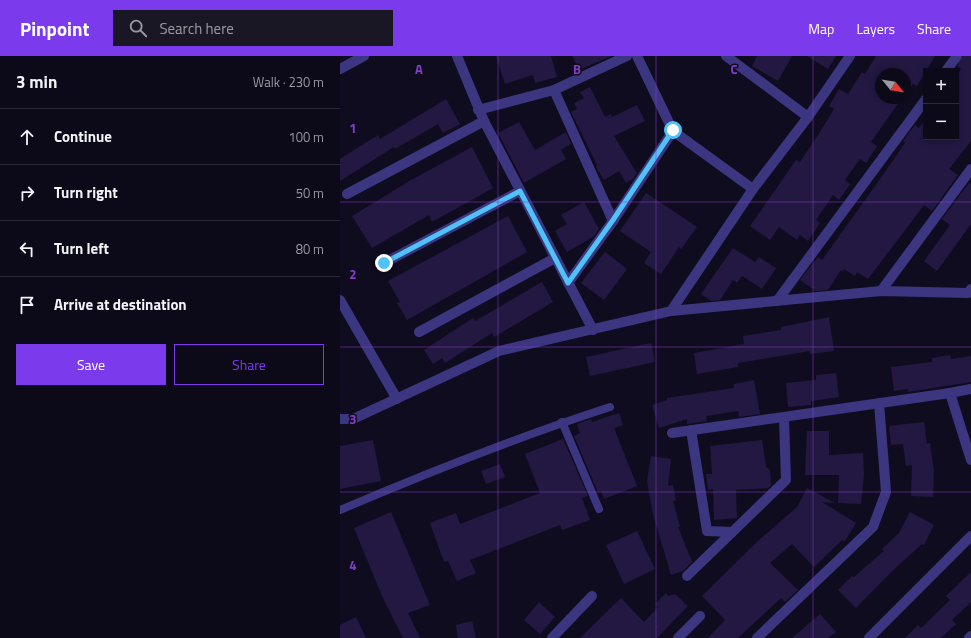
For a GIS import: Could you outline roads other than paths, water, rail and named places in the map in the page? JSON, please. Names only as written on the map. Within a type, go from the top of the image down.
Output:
[{"type":"street","points":[[340,69],[364,56]]},
{"type":"street","points":[[458,56],[478,110],[592,330]]},
{"type":"street","points":[[478,110],[554,90],[627,56]]},
{"type":"street","points":[[637,56],[673,130],[753,189]]},
{"type":"street","points":[[726,56],[738,60],[808,117]]},
{"type":"street","points":[[671,311],[753,189],[808,117],[850,56]]},
{"type":"street","points":[[948,68],[957,56]]},
{"type":"street","points":[[554,90],[613,220]]},
{"type":"street","points":[[777,301],[923,103]]},
{"type":"street","points":[[347,194],[484,121]]},
{"type":"street","points":[[568,283],[613,220],[673,130]]},
{"type":"street","points":[[881,290],[971,169]]},
{"type":"street","points":[[384,263],[520,191]]},
{"type":"street","points":[[419,332],[555,258]]},
{"type":"street","points":[[340,419],[353,419],[499,351],[671,311],[881,290],[968,293],[971,289]]},
{"type":"street","points":[[340,300],[397,399]]},
{"type":"street","points":[[672,433],[971,389]]},
{"type":"street","points":[[950,393],[971,460]]},
{"type":"street","points":[[757,638],[873,527],[886,492],[879,403]]},
{"type":"street","points":[[688,576],[786,480],[784,417]]},
{"type":"street","points":[[692,430],[707,531],[732,532]]},
{"type":"street","points":[[869,638],[971,536]]},
{"type":"street","points":[[552,638],[592,596]]},
{"type":"street","points":[[678,638],[700,616]]},
{"type":"lane","points":[[340,510],[400,484],[562,422],[610,407]]},
{"type":"lane","points":[[562,422],[599,509]]}]
